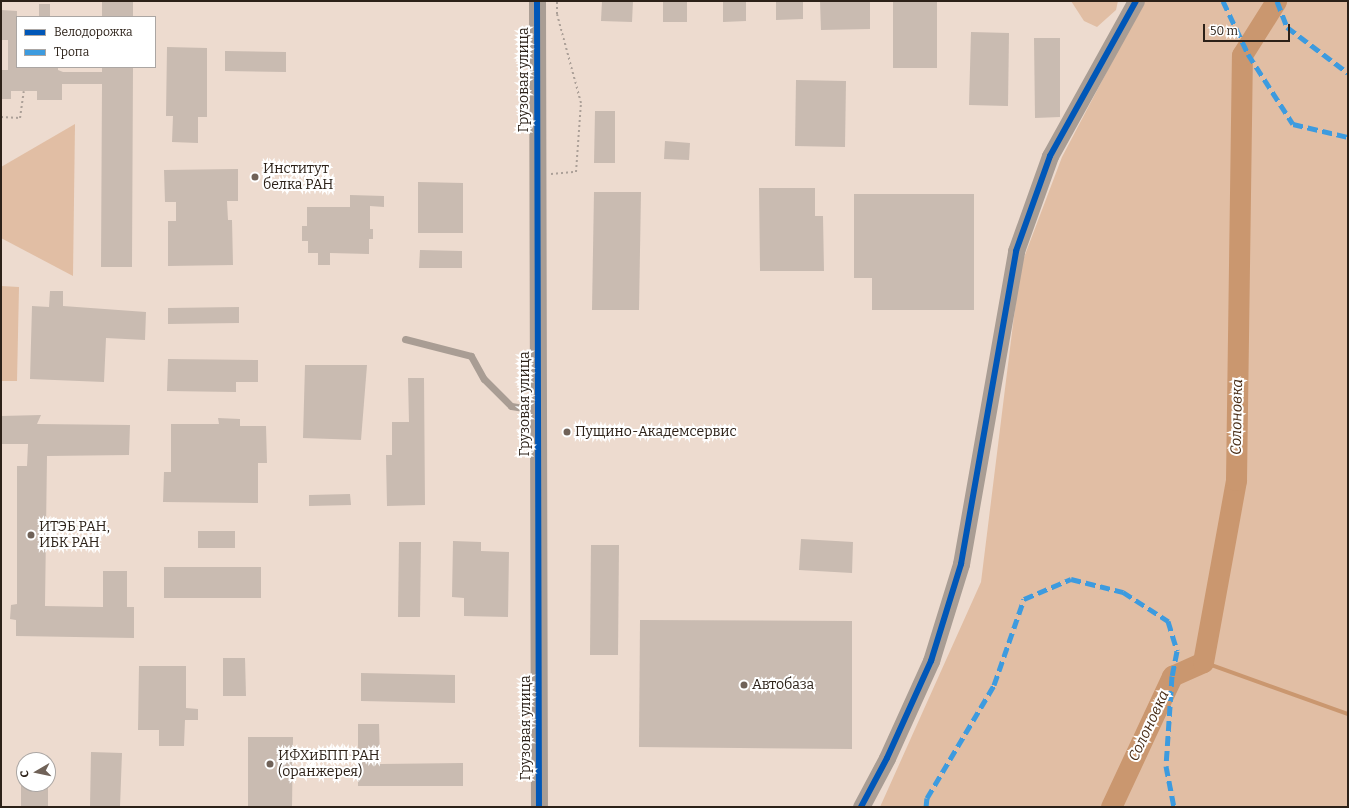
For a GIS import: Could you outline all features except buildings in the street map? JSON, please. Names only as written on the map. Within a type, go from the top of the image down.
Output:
[{"type":"street","name":"Грузовая улица","points":[[537,1],[536,175],[539,807]]},
{"type":"street","points":[[861,807],[887,758],[931,661],[961,564],[1016,251],[1050,156],[1136,1]]},
{"type":"lane","points":[[405,339],[471,356],[484,379],[511,406],[537,410]]},
{"type":"path","points":[[536,175],[576,172],[581,104],[557,14],[557,1]]},
{"type":"path","points":[[1,117],[20,118],[24,91]]},
{"type":"shaded area","points":[[1071,1],[1118,1],[1116,10],[1097,27],[1084,21]]},
{"type":"shaded area","points":[[1144,1],[1348,1],[1348,807],[880,807],[981,582],[1020,268],[1062,157]]},
{"type":"shaded area","points":[[75,124],[73,276],[1,238],[1,167]]},
{"type":"shaded area","points":[[1,286],[19,287],[17,381],[1,381]]},
{"type":"waterway","name":"Солоновка","points":[[1111,807],[1172,676],[1203,662],[1236,480],[1242,55],[1276,1]]},
{"type":"waterway","points":[[1203,662],[1348,714]]},
{"type":"marked path","points":[[1223,1],[1248,54],[1293,124],[1348,137]]},
{"type":"marked path","points":[[1277,1],[1287,27],[1348,73]]},
{"type":"marked path","points":[[926,807],[927,798],[994,685],[1024,599],[1071,579],[1123,592],[1168,621],[1177,651],[1172,676],[1166,766],[1174,807]]},
{"type":"cycle path","points":[[537,1],[539,807]]},
{"type":"cycle path","points":[[861,807],[887,758],[931,661],[961,564],[1016,251],[1050,156],[1136,1]]},
{"type":"place","name":"Институт белка РАН","points":[[255,177]]},
{"type":"place","name":"Пущино-Академсервис","points":[[567,432]]},
{"type":"place","name":"ИТЭБ РАН, ИБК РАН","points":[[31,535]]},
{"type":"place","name":"Автобаза","points":[[744,685]]},
{"type":"place","name":"ИФХиБПП РАН (оранжерея)","points":[[270,764]]}]
